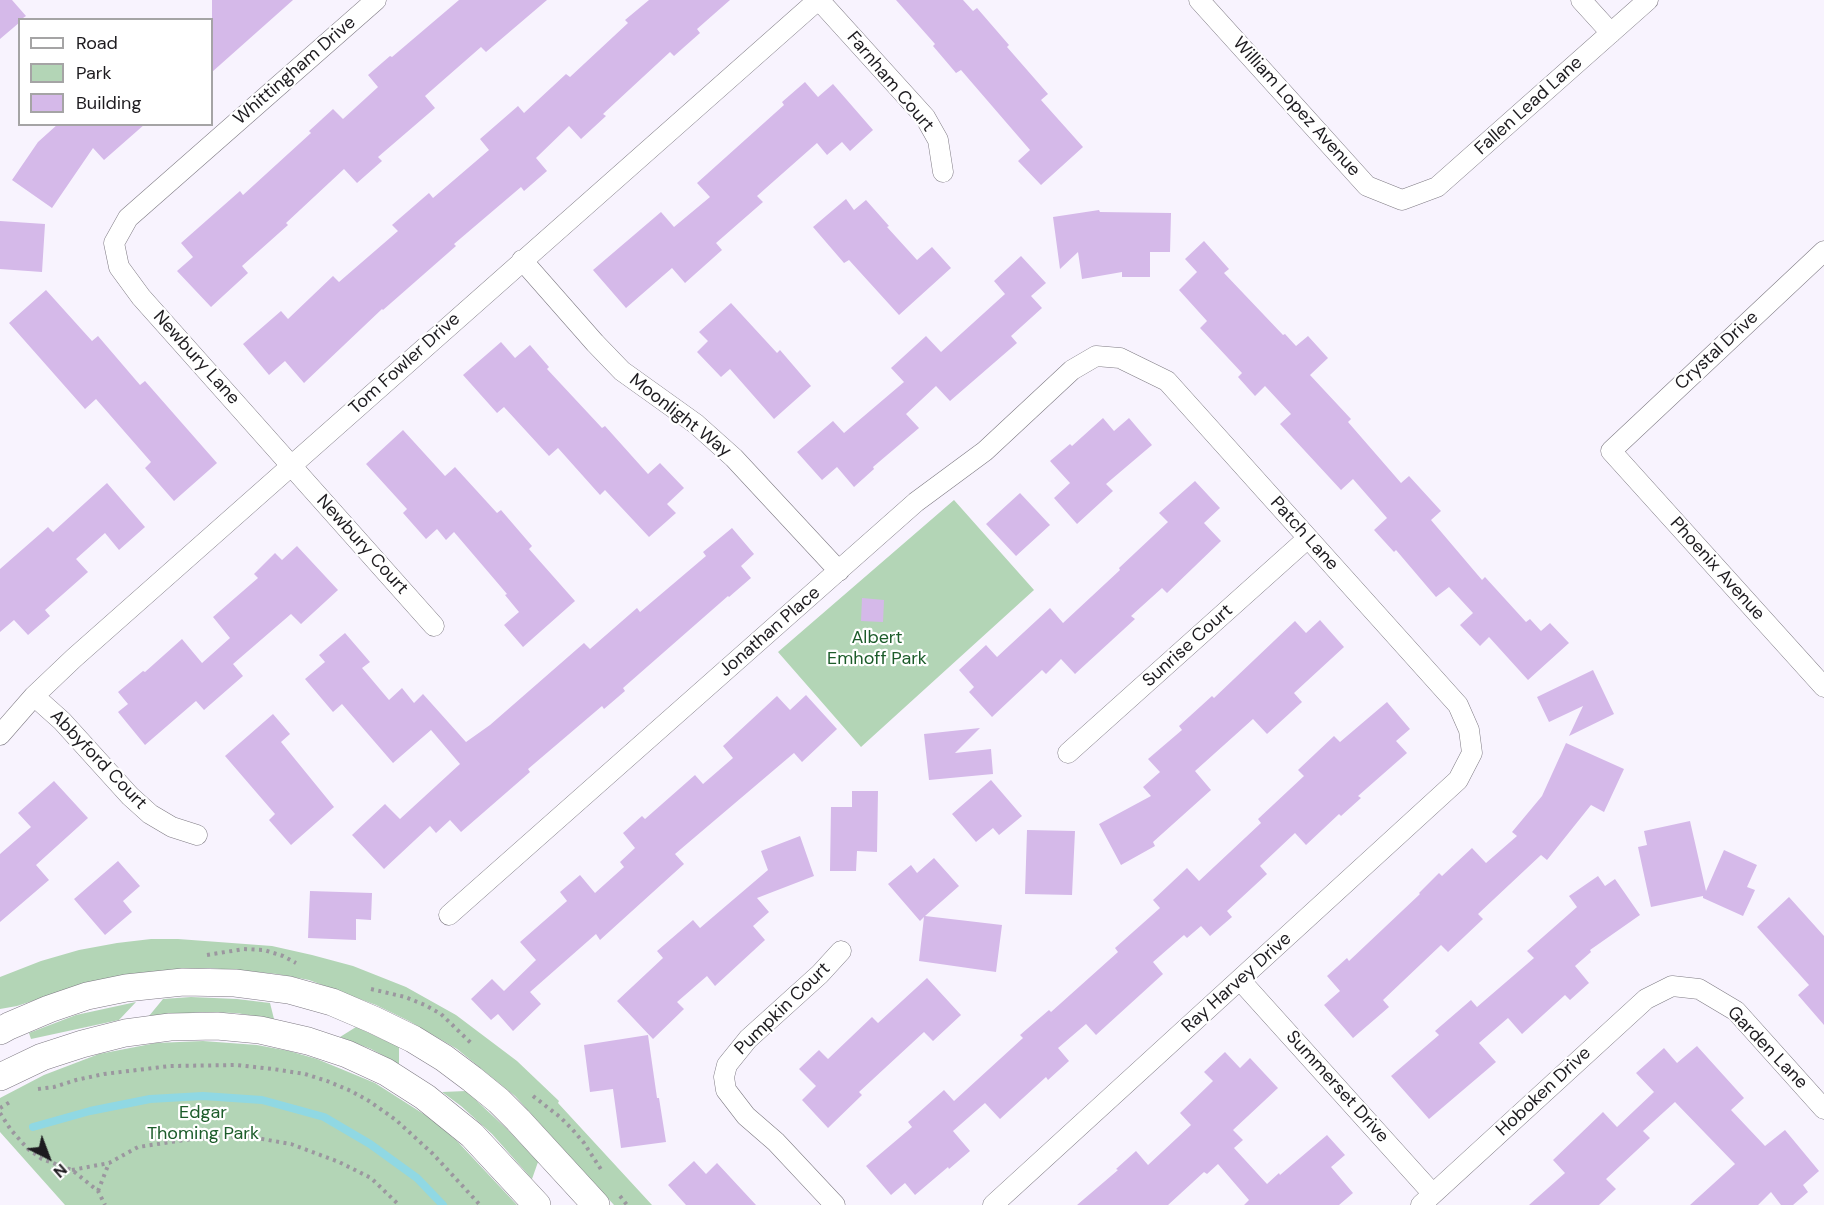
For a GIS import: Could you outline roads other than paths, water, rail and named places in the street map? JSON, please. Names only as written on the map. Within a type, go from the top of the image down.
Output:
[{"type":"main road","points":[[0,1031],[49,1009],[87,996],[126,988],[183,982],[235,983],[289,990],[322,999],[374,1020],[412,1040],[444,1058],[472,1079],[518,1120],[596,1205]]},
{"type":"main road","points":[[0,1077],[42,1057],[82,1044],[125,1033],[170,1027],[218,1026],[260,1030],[308,1041],[347,1054],[386,1072],[425,1097],[471,1135],[537,1205]]},
{"type":"street","name":"Whittingham Drive","points":[[114,243],[128,218],[376,0]]},
{"type":"street","name":"Farnham Court","points":[[818,0],[924,117],[938,140],[943,172]]},
{"type":"street","name":"Tom Fowler Drive","points":[[0,735],[34,696],[74,658],[818,0]]},
{"type":"street","name":"William Lopez Avenue","points":[[1199,0],[1367,186],[1402,200]]},
{"type":"street","points":[[1581,0],[1611,33]]},
{"type":"street","name":"Fallen Lead Lane","points":[[1402,200],[1437,187],[1648,0]]},
{"type":"street","name":"Newbury Lane","points":[[114,243],[119,267],[141,297],[291,465]]},
{"type":"street","name":"Crystal Drive","points":[[1611,451],[1824,251]]},
{"type":"street","name":"Moonlight Way","points":[[522,260],[622,371],[696,423],[734,458],[839,571]]},
{"type":"street","name":"Jonathan Place","points":[[449,915],[916,502],[986,451],[1072,370],[1096,356]]},
{"type":"street","name":"Patch Lane","points":[[1096,356],[1120,358],[1167,381],[1458,705],[1469,730],[1472,753]]},
{"type":"street","name":"Phoenix Avenue","points":[[1611,451],[1824,687]]},
{"type":"street","name":"Newbury Court","points":[[291,465],[434,626]]},
{"type":"street","name":"Sunrise Court","points":[[1068,753],[1308,538]]},
{"type":"street","name":"Abbyford Court","points":[[34,696],[62,721],[130,796],[150,814],[172,827],[197,835]]},
{"type":"street","name":"Ray Harvey Drive","points":[[993,1205],[1458,780],[1472,753]]},
{"type":"street","name":"Pumpkin Court","points":[[835,1205],[776,1142],[746,1116],[726,1090],[724,1077],[726,1068],[748,1038],[820,974],[841,951]]},
{"type":"street","name":"Summerset Drive","points":[[1240,980],[1427,1200]]},
{"type":"street","name":"Hoboken Drive","points":[[1427,1200],[1646,999],[1672,986]]},
{"type":"street","name":"Garden Lane","points":[[1672,986],[1700,989],[1736,1011],[1824,1108]]},
{"type":"waterway","points":[[33,1127],[90,1111],[150,1099],[203,1096],[262,1100],[324,1117],[370,1144],[417,1178],[443,1205]]},
{"type":"park label","name":"Albert Emhoff Park","points":[[877,648]]},
{"type":"park label","name":"Edgar Thoming Park","points":[[203,1123]]}]
